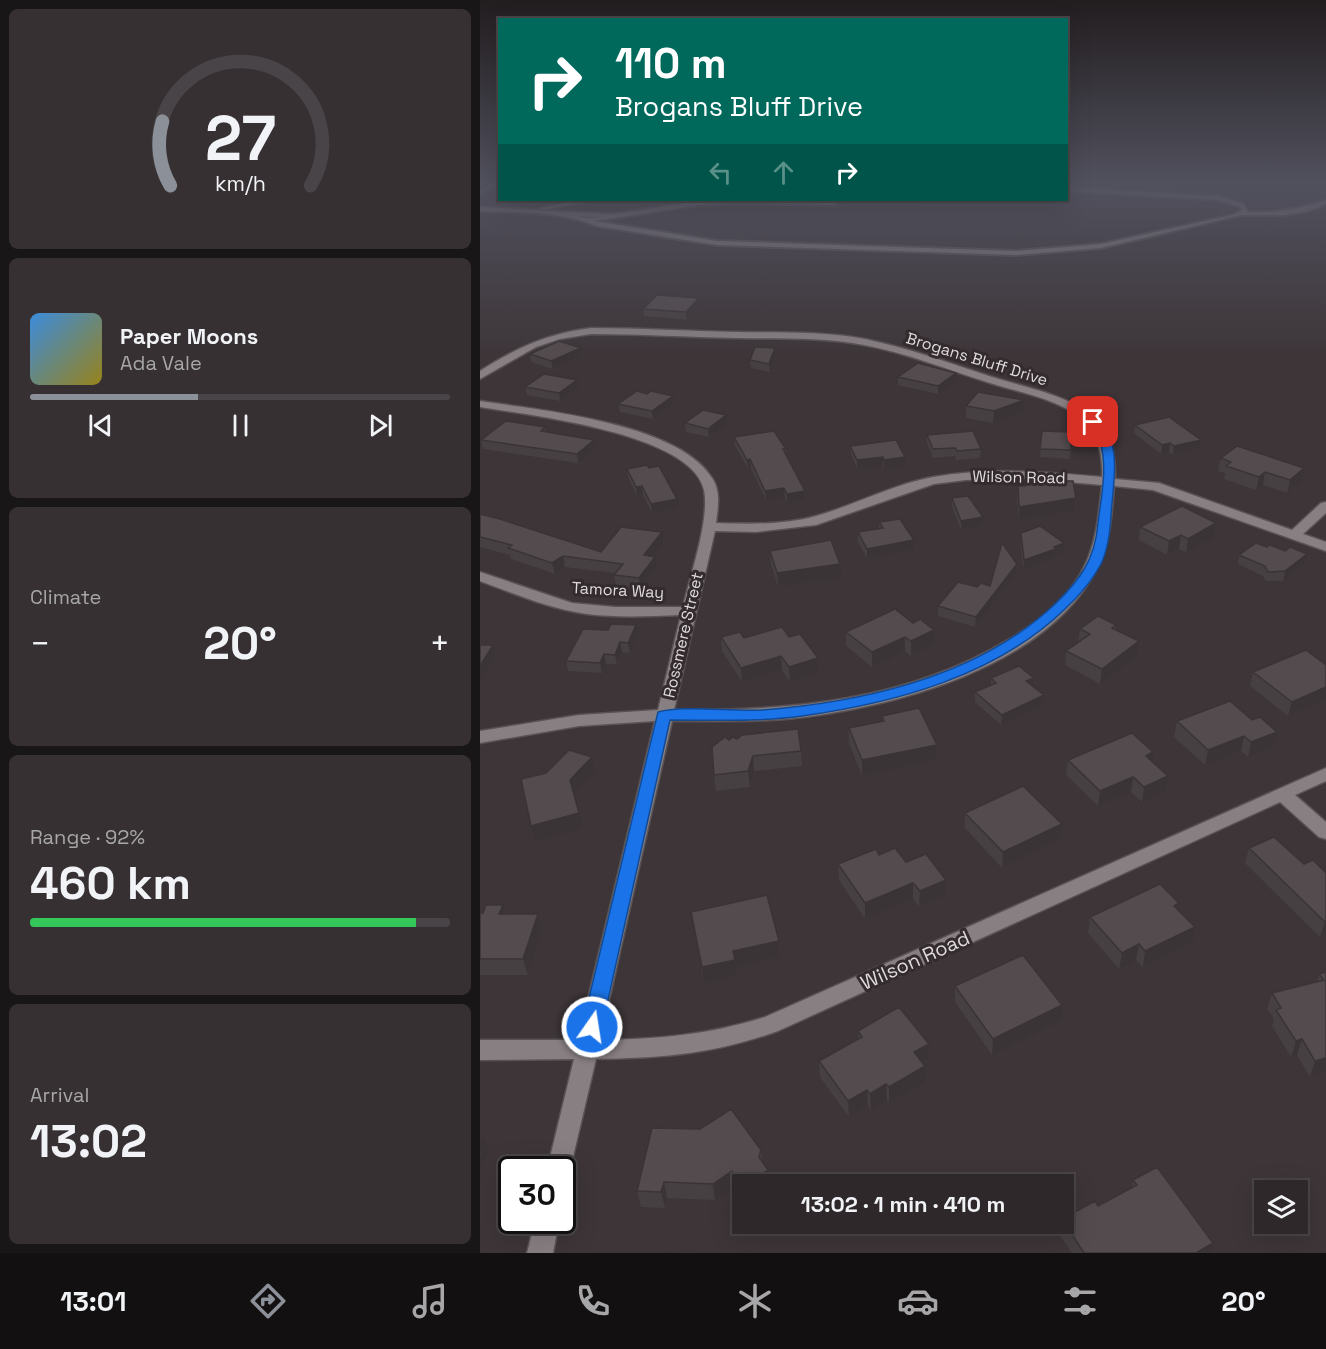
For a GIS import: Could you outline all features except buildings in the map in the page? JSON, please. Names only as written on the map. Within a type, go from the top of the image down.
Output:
[{"type":"street","name":"Brogans Bluff Drive","points":[[480,376],[527,345],[557,336],[591,331],[810,337],[866,342],[1043,396],[1073,409],[1093,422],[1105,440],[1108,450],[1103,539],[1095,564],[1081,587],[1049,619],[1004,649],[976,664],[913,687],[838,705],[760,715],[664,715],[574,720],[480,737]]},
{"type":"street","name":"Rossmere Street","points":[[480,404],[630,433],[675,450],[689,460],[707,479],[712,499],[709,527],[562,1156]]},
{"type":"street","name":"Wilson Road","points":[[709,527],[756,528],[816,521],[916,486],[966,476],[1023,474],[1155,486],[1326,547]]},
{"type":"street","points":[[1295,535],[1326,506]]},
{"type":"street","name":"Tamora Way","points":[[480,576],[553,603],[574,608],[601,611],[688,611]]},
{"type":"street","name":"Wilson Road","points":[[480,1050],[653,1049],[693,1045],[735,1036],[770,1025],[1326,774]]},
{"type":"street","points":[[1282,794],[1326,832]]},
{"type":"street","points":[[540,1253],[544,1234]]},
{"type":"lane","points":[[707,241],[1016,253],[1101,246],[1120,241]]},
{"type":"route","points":[[592,1027],[633,859],[664,715],[760,715],[802,711],[878,697],[976,664],[1036,629],[1055,614],[1081,587],[1095,564],[1103,539],[1108,450],[1105,440],[1093,422]]}]
